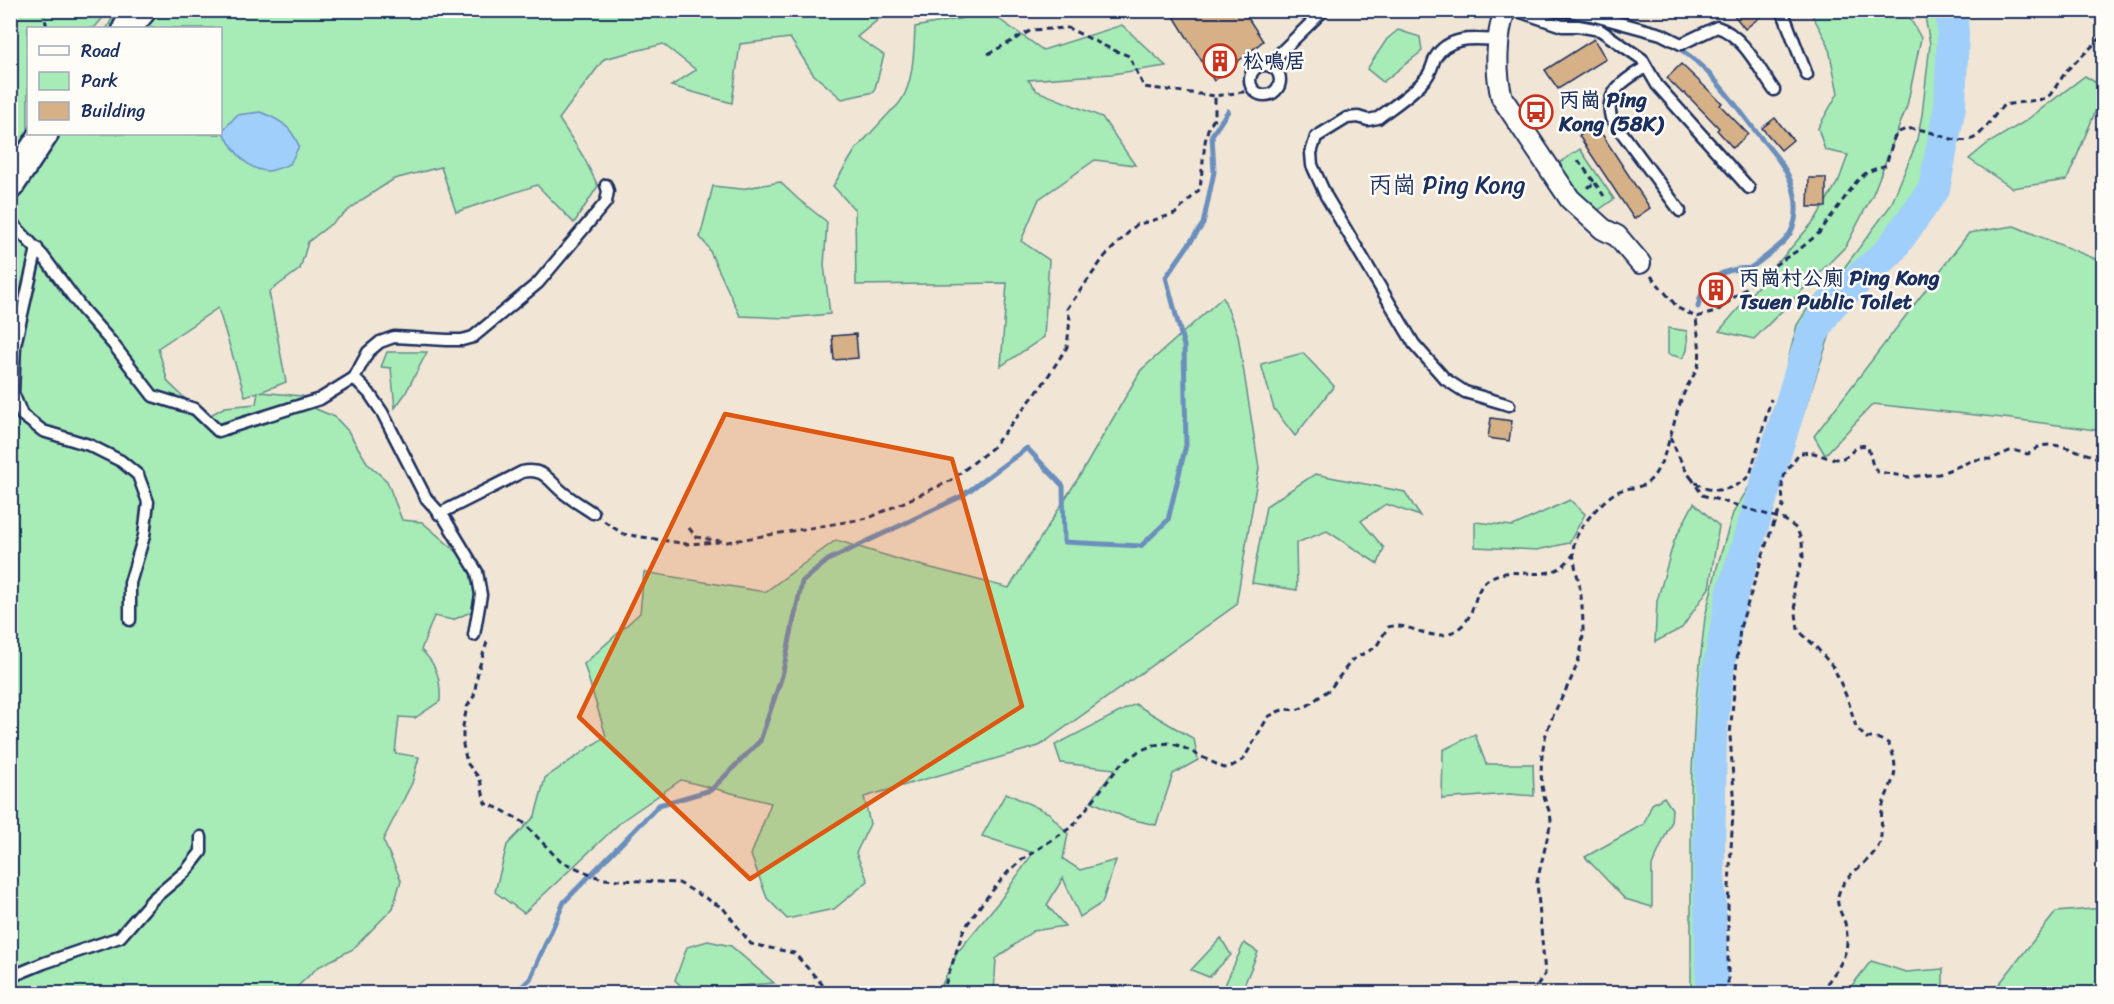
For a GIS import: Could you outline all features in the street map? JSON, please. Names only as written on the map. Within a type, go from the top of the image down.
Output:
[{"type":"main road","points":[[128,27],[142,10]]},
{"type":"main road","points":[[10,185],[43,135]]},
{"type":"street","points":[[1505,10],[1499,40],[1498,81],[1502,98],[1570,200],[1603,229],[1617,236],[1640,263]]},
{"type":"lane","points":[[1272,67],[1280,53],[1324,10]]},
{"type":"lane","points":[[1515,10],[1563,26],[1600,30],[1642,59],[1657,85],[1749,188]]},
{"type":"lane","points":[[1561,10],[1591,15],[1661,34],[1681,44],[1717,27],[1725,29],[1743,47],[1774,90]]},
{"type":"lane","points":[[1782,10],[1807,75]]},
{"type":"lane","points":[[1499,40],[1470,38],[1449,45],[1435,58],[1425,80],[1377,118],[1368,120],[1358,117],[1347,118],[1316,137],[1311,153],[1312,165],[1326,196],[1414,344],[1445,379],[1466,392],[1509,405]]},
{"type":"lane","points":[[1646,67],[1618,86],[1610,99],[1611,118],[1680,211]]},
{"type":"lane","points":[[10,221],[36,248],[153,396],[195,409],[218,431],[320,399],[354,378],[368,352],[380,342],[394,336],[462,340],[474,336],[538,283],[606,202],[608,191],[606,185]]},
{"type":"lane","points":[[36,248],[15,345],[13,403],[22,416],[43,430],[89,445],[121,461],[138,475],[148,502],[144,536],[130,583],[130,620]]},
{"type":"lane","points":[[354,378],[369,393],[382,412],[426,498],[445,519],[477,572],[481,595],[474,635]]},
{"type":"lane","points":[[439,514],[530,470],[544,474],[564,494],[593,513]]},
{"type":"lane","points":[[10,976],[120,937],[153,899],[186,872],[201,852],[201,837]]},
{"type":"path","points":[[43,10],[47,27]]},
{"type":"path","points":[[988,54],[1032,30],[1068,28],[1129,56],[1144,87],[1215,96],[1249,91]]},
{"type":"path","points":[[1640,263],[1678,308],[1696,317],[1716,312],[1819,233],[1857,181],[1867,172],[1886,165],[1893,141],[1899,132],[1906,129],[1917,129],[1956,139],[1967,140],[1976,137],[2007,103],[2043,99],[2050,95],[2067,70],[2103,35]]},
{"type":"path","points":[[593,513],[623,534],[687,544],[727,542],[869,518],[950,481],[992,448],[1041,387],[1067,347],[1070,319],[1066,309],[1105,256],[1136,225],[1175,214],[1200,189],[1207,136],[1215,117],[1215,96]]},
{"type":"path","points":[[1578,160],[1604,196]]},
{"type":"path","points":[[1570,200],[1595,183]]},
{"type":"path","points":[[1531,993],[1545,974],[1537,882],[1551,822],[1551,812],[1544,797],[1543,750],[1548,729],[1570,685],[1581,648],[1583,631],[1574,554],[1576,538],[1596,510],[1618,491],[1648,482],[1667,447],[1685,390],[1697,369],[1699,360],[1696,317]]},
{"type":"path","points":[[1691,477],[1696,483],[1711,490],[1728,490],[1746,479],[1750,475],[1772,399]]},
{"type":"path","points":[[1670,436],[1702,495],[1776,517],[1797,529],[1802,542],[1803,557],[1793,587],[1798,630],[1834,668],[1848,700],[1856,727],[1866,738],[1876,738],[1888,743],[1893,753],[1895,771],[1882,807],[1878,848],[1850,875],[1838,898],[1838,907],[1844,921],[1848,944],[1839,966],[1820,993]]},
{"type":"path","points":[[1728,993],[1728,905],[1734,793],[1730,735],[1740,628],[1767,542],[1776,517],[1783,507],[1782,482],[1799,453],[1812,453],[1833,459],[1844,458],[1864,444],[1868,447],[1873,466],[1878,472],[1909,477],[1939,474],[1974,460],[1991,459],[2012,450],[2028,454],[2041,446],[2090,454],[2103,460]]},
{"type":"path","points":[[688,528],[696,537],[727,542]]},
{"type":"path","points":[[942,993],[964,929],[983,902],[1008,872],[1023,859],[1073,826],[1120,765],[1139,751],[1154,745],[1169,743],[1180,746],[1224,768],[1232,766],[1243,760],[1268,717],[1285,710],[1296,710],[1307,706],[1330,689],[1352,660],[1376,647],[1388,627],[1395,625],[1429,636],[1452,633],[1465,623],[1473,611],[1479,588],[1488,579],[1510,573],[1553,571],[1561,567],[1574,554]]},
{"type":"path","points":[[474,635],[488,639],[478,671],[474,696],[467,707],[463,726],[463,745],[467,763],[480,778],[485,803],[500,808],[523,822],[560,861],[602,879],[679,883],[723,908],[751,944],[794,953],[831,993]]},
{"type":"highlighted area","points":[[725,414],[952,459],[1022,706],[750,879],[579,717]]},
{"type":"green space","points":[[11,11],[109,11],[95,27],[27,27],[27,135],[222,135],[222,27],[108,27],[116,11],[903,11],[879,19],[857,37],[884,55],[874,92],[842,99],[813,74],[790,38],[740,44],[732,103],[671,86],[696,70],[663,44],[604,59],[559,119],[583,156],[598,186],[574,223],[537,185],[456,212],[441,167],[394,179],[363,199],[308,242],[300,269],[269,292],[286,382],[260,392],[302,396],[316,409],[335,417],[348,431],[368,464],[387,481],[402,520],[422,522],[464,558],[477,592],[477,609],[453,620],[434,616],[421,650],[431,661],[437,673],[440,701],[415,718],[399,717],[395,753],[419,757],[412,783],[383,840],[401,880],[393,908],[353,949],[318,967],[293,993],[11,993],[10,153],[14,133],[11,137]],"holes":[[[218,308],[245,396],[258,392],[256,404],[225,407],[205,418],[168,382],[158,348]]]},
{"type":"green space","points":[[1810,11],[1906,11],[1921,38],[1907,106],[1873,194],[1846,246],[1754,339],[1719,331],[1815,220],[1839,180],[1848,155],[1825,150],[1818,128],[1838,93],[1828,44]]},
{"type":"green space","points":[[1924,11],[1961,11],[1961,89],[1956,131],[1942,188],[1894,255],[1862,284],[1832,328],[1746,582],[1732,639],[1725,735],[1723,993],[1691,993],[1691,792],[1695,709],[1705,617],[1733,513],[1754,479],[1797,325],[1811,303],[1838,276],[1891,205],[1916,144],[1922,115],[1930,44]]},
{"type":"green space","points":[[990,13],[1043,50],[1122,25],[1166,66],[1112,74],[1028,80],[1037,91],[1102,117],[1135,165],[1095,160],[1039,199],[1021,241],[1049,260],[1044,337],[1001,366],[1007,283],[856,285],[855,210],[833,186],[856,149],[899,104],[904,95],[911,72],[915,27]]},
{"type":"green space","points":[[1398,30],[1420,37],[1422,51],[1383,82],[1367,69],[1387,39]]},
{"type":"green space","points":[[2085,76],[2103,87],[2103,93],[2067,180],[2012,188],[1969,159],[1987,144],[2024,122]]},
{"type":"green space","points":[[1580,149],[1614,199],[1593,214],[1558,164]]},
{"type":"green space","points":[[780,182],[827,222],[824,265],[830,314],[787,318],[740,316],[708,247],[700,237],[713,186],[741,189]]},
{"type":"green space","points":[[2014,226],[2103,262],[2103,431],[1873,404],[1825,455],[1814,436],[1969,233]]},
{"type":"green space","points":[[1223,297],[1238,335],[1259,468],[1236,605],[1039,746],[864,797],[870,824],[856,853],[868,881],[834,909],[787,919],[767,898],[751,855],[771,803],[681,780],[623,820],[524,913],[495,892],[507,845],[535,816],[545,778],[606,736],[584,664],[640,613],[644,572],[765,592],[836,540],[904,561],[1009,588],[1082,472],[1141,370]]},
{"type":"green space","points":[[1668,328],[1687,331],[1687,349],[1682,358],[1668,354]]},
{"type":"green space","points":[[387,352],[427,352],[395,408],[391,368],[381,367]]},
{"type":"green space","points":[[1303,353],[1334,386],[1295,436],[1274,409],[1261,364]]},
{"type":"green space","points":[[1315,474],[1405,492],[1420,516],[1386,504],[1361,521],[1384,548],[1378,564],[1327,531],[1296,543],[1297,590],[1252,583],[1266,506]]},
{"type":"green space","points":[[1570,500],[1585,514],[1569,543],[1537,550],[1475,547],[1475,522],[1513,526]]},
{"type":"green space","points":[[1694,503],[1719,526],[1709,588],[1682,628],[1655,642],[1657,601],[1674,541]]},
{"type":"green space","points":[[1135,704],[1194,739],[1198,760],[1173,774],[1156,825],[1126,818],[1091,801],[1115,769],[1061,763],[1055,745]]},
{"type":"green space","points":[[1475,734],[1486,764],[1533,764],[1534,796],[1510,794],[1442,799],[1443,750]]},
{"type":"green space","points":[[1006,793],[1049,813],[1068,834],[1063,859],[1080,870],[1116,860],[1102,903],[1080,917],[1063,878],[1047,905],[1065,926],[1033,931],[996,959],[994,993],[938,993],[957,953],[1001,899],[1033,853],[982,836]]},
{"type":"green space","points":[[1664,797],[1672,809],[1671,823],[1652,866],[1652,907],[1625,899],[1585,857],[1644,824],[1652,804]]},
{"type":"green space","points":[[2103,908],[2103,993],[1992,993],[2056,912]]},
{"type":"green space","points":[[1221,938],[1231,955],[1209,977],[1191,970]]},
{"type":"green space","points":[[708,941],[731,946],[774,983],[739,986],[738,993],[688,993],[675,980],[687,947]]},
{"type":"green space","points":[[1244,943],[1258,952],[1242,990],[1225,985]]},
{"type":"green space","points":[[1871,961],[1906,972],[1943,969],[1943,993],[1846,993]]},
{"type":"water","points":[[260,112],[284,124],[296,139],[299,146],[290,164],[267,171],[252,167],[240,157],[222,131],[237,115]]},
{"type":"building","name":"松鳴居","points":[[1170,10],[1243,10],[1263,41],[1214,81]]},
{"type":"building","points":[[1730,10],[1769,10],[1745,29]]},
{"type":"building","points":[[1594,39],[1606,59],[1558,89],[1545,70]]},
{"type":"building","points":[[1681,64],[1722,103],[1720,105],[1748,134],[1733,148],[1717,130],[1719,128],[1667,78]]},
{"type":"building","points":[[1775,118],[1793,140],[1781,150],[1762,128]]},
{"type":"building","points":[[1596,125],[1650,208],[1634,219],[1579,136]]},
{"type":"building","points":[[1809,178],[1826,178],[1826,207],[1808,207]]},
{"type":"building","points":[[856,334],[858,358],[834,360],[832,336]]},
{"type":"building","points":[[1491,418],[1512,421],[1509,441],[1488,438]]},
{"type":"waterway","points":[[1712,994],[1709,857],[1711,736],[1717,677],[1732,594],[1812,335],[1827,309],[1889,252],[1934,189],[1950,106],[1953,33],[1951,10]]},
{"type":"waterway","points":[[1677,47],[1710,75],[1776,157],[1791,182],[1796,204],[1795,219],[1786,239],[1750,268],[1722,273],[1710,281],[1698,307]]},
{"type":"waterway","points":[[514,994],[530,979],[564,902],[659,805],[711,790],[760,741],[782,676],[802,582],[828,560],[962,496],[1027,448],[1063,486],[1064,542],[1141,546],[1168,520],[1186,445],[1184,346],[1166,277],[1203,224],[1214,172],[1212,135],[1228,111]]},
{"type":"place","name":"松鳴居","points":[[1220,61]]},
{"type":"place","name":"丙崗 Ping Kong (58K)","points":[[1536,112]]},
{"type":"place","name":"丙崗村公廁 Ping Kong Tsuen Public Toilet","points":[[1716,290]]},
{"type":"district","name":"丙崗 Ping Kong","points":[[1447,185]]}]
